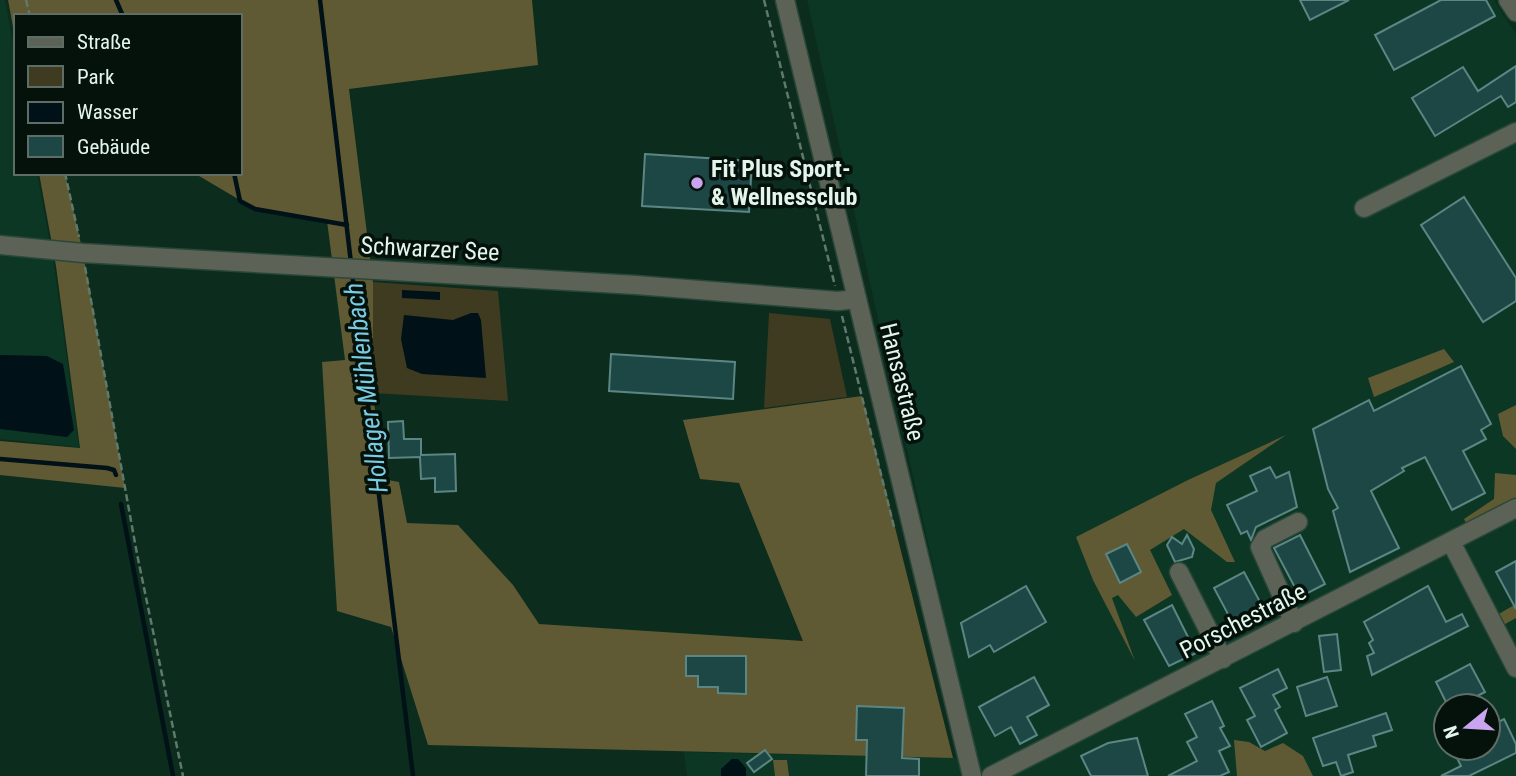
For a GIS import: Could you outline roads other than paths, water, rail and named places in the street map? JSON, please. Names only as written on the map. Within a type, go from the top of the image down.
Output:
[{"type":"street","name":"Hansastraße","points":[[785,0],[972,776]]},
{"type":"street","points":[[1508,0],[1516,12]]},
{"type":"street","points":[[1364,208],[1516,132]]},
{"type":"street","name":"Schwarzer See","points":[[0,245],[83,253],[838,301],[857,299]]},
{"type":"street","name":"Porschestraße","points":[[991,776],[1516,508]]},
{"type":"street","points":[[1294,623],[1259,547],[1265,539],[1298,522]]},
{"type":"street","points":[[1451,542],[1516,668]]},
{"type":"street","points":[[1179,572],[1223,659]]},
{"type":"water","points":[[402,290],[440,292],[440,300],[402,298]]},
{"type":"water","points":[[478,313],[481,320],[486,378],[422,374],[407,368],[401,339],[404,315],[453,320]]},
{"type":"water","points":[[0,355],[47,356],[63,364],[74,430],[67,437],[0,429]]},
{"type":"water","points":[[732,759],[738,759],[746,768],[746,776],[721,776],[721,769]]},
{"type":"waterway","points":[[116,0],[122,14]]},
{"type":"waterway","name":"Hollager Mühlenbach","points":[[320,0],[351,263]]},
{"type":"waterway","points":[[234,175],[240,201],[255,209],[347,225]]},
{"type":"waterway","name":"Hollager Mühlenbach","points":[[352,272],[413,776]]},
{"type":"waterway","points":[[0,459],[107,468],[114,470],[116,475]]},
{"type":"waterway","points":[[121,504],[173,776]]},
{"type":"place","name":"Fit Plus Sport- & Wellnessclub","points":[[697,183]]}]
